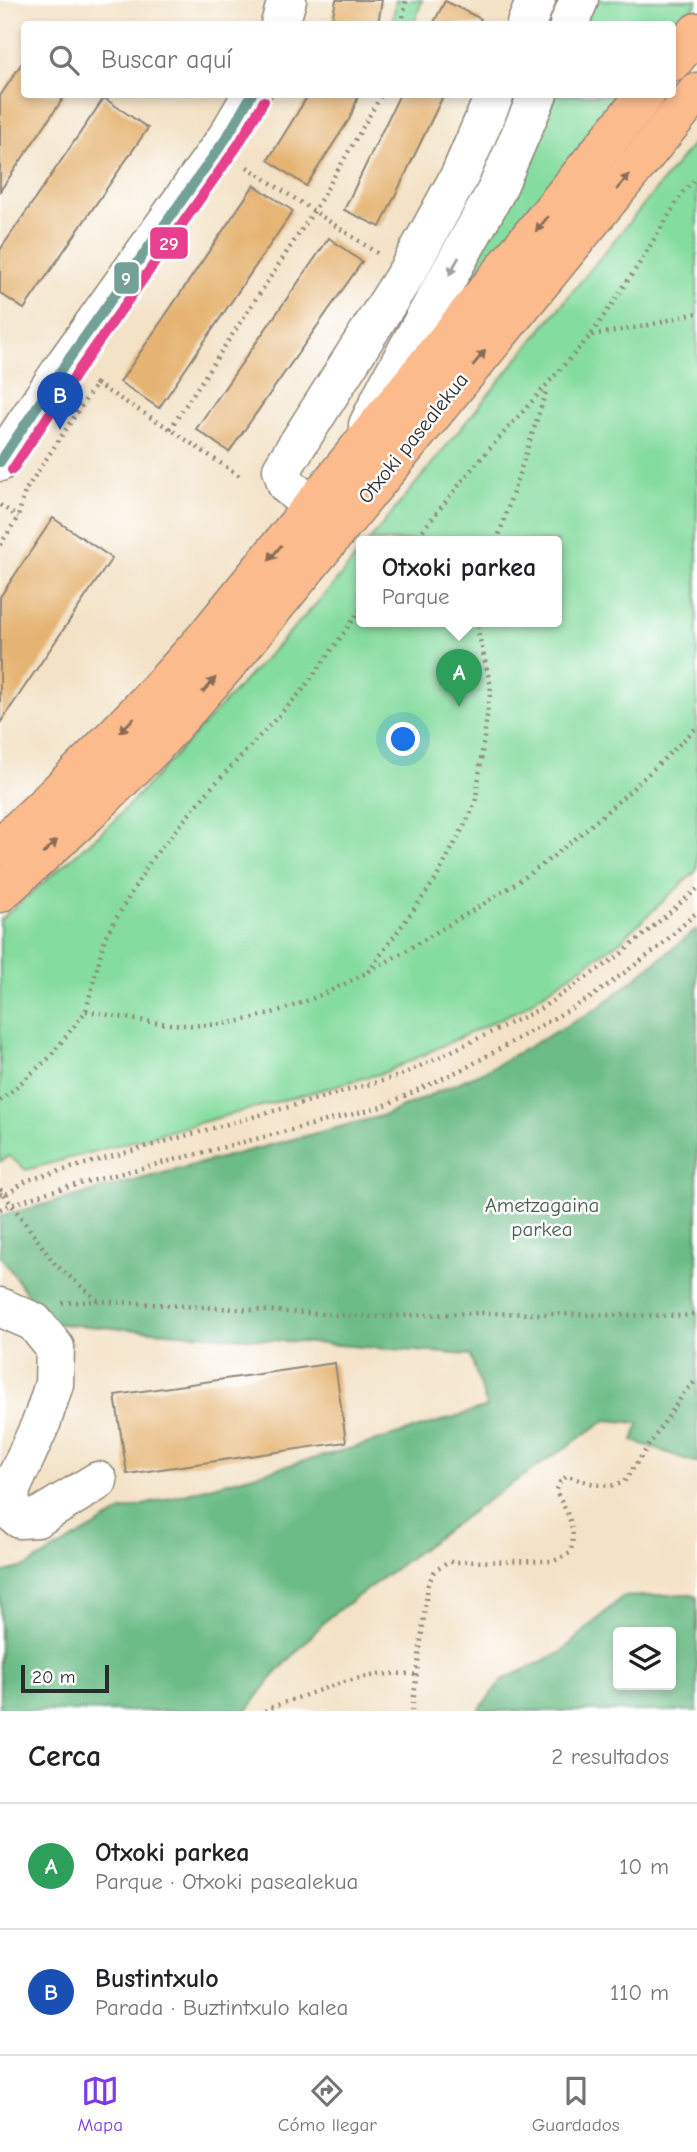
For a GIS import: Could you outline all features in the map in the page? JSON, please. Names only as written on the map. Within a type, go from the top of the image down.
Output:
[{"type":"main road","points":[[676,58],[697,32]]},
{"type":"main road","name":"Otxoki pasealekua","points":[[0,893],[154,747],[231,660],[697,92]]},
{"type":"main road","name":"Otxoki pasealekua","points":[[0,847],[144,708],[206,637],[643,98]]},
{"type":"street","points":[[281,21],[287,0]]},
{"type":"street","points":[[527,21],[536,0]]},
{"type":"street","points":[[570,21],[579,0]]},
{"type":"street","points":[[0,461],[66,363],[228,137],[250,98]]},
{"type":"street","points":[[312,507],[287,485],[282,469],[407,272],[460,174],[493,98]]},
{"type":"street","name":"Otxoki pasealekua","points":[[351,459],[388,384],[496,191],[536,98]]},
{"type":"street","points":[[11,1311],[34,1322],[55,1348],[54,1384],[42,1421],[11,1489],[10,1511],[20,1519],[37,1518],[98,1481]]},
{"type":"path","points":[[402,21],[406,0]]},
{"type":"path","points":[[170,429],[314,211],[380,98]]},
{"type":"path","points":[[246,166],[380,255]]},
{"type":"path","points":[[418,536],[476,464],[591,335],[683,192],[697,177]]},
{"type":"path","points":[[591,335],[645,326],[697,313]]},
{"type":"path","points":[[96,384],[241,477]]},
{"type":"path","points":[[499,536],[549,385]]},
{"type":"path","points":[[0,505],[18,517]]},
{"type":"path","points":[[0,1101],[49,1058],[86,1011],[105,937],[151,860],[211,788],[302,691],[356,616]]},
{"type":"path","points":[[365,975],[436,879],[475,805],[491,686],[479,627]]},
{"type":"path","points":[[86,1011],[161,1024],[228,1023],[293,1006],[365,975],[546,862],[640,782],[697,727]]},
{"type":"path","points":[[98,1301],[55,1264],[2,1192],[28,1180],[399,1076],[540,1009],[621,954],[697,889]]},
{"type":"path","points":[[0,1209],[12,1203],[381,1107],[469,1066],[590,998],[658,948],[697,912]]},
{"type":"path","points":[[11,1311],[41,1308],[69,1301],[98,1301],[375,1317],[477,1313],[588,1316],[697,1314]]},
{"type":"path","points":[[412,1711],[428,1585],[434,1573],[447,1562],[554,1561],[569,1552],[574,1539],[573,1523],[556,1491],[560,1482],[567,1476],[605,1486],[616,1486],[624,1482],[684,1393],[697,1379]]},
{"type":"path","points":[[265,1711],[337,1682],[394,1672],[418,1675]]},
{"type":"green space","points":[[396,0],[422,0],[415,21],[392,21]]},
{"type":"green space","points":[[587,0],[697,0],[676,30],[676,21],[579,21]]},
{"type":"green space","points":[[549,98],[622,98],[445,315]]},
{"type":"green space","points":[[697,139],[697,870],[619,942],[521,1009],[386,1072],[26,1170],[9,1156],[0,1162],[0,920],[111,824],[329,590],[356,557],[356,627],[562,627],[562,536],[373,536]]},
{"type":"green space","name":"Ametzagaina parkea","points":[[697,929],[697,1463],[633,1441],[639,1423],[606,1420],[488,1500],[328,1618],[271,1679],[247,1711],[0,1711],[0,1573],[25,1567],[122,1511],[363,1445],[487,1407],[470,1355],[47,1323],[0,1255],[0,1216],[385,1115],[487,1070],[598,1008]]},
{"type":"green space","points":[[688,1594],[697,1597],[697,1711],[478,1711],[502,1680],[560,1653],[622,1597]]},
{"type":"building","points":[[336,0],[382,0],[378,21],[332,21]]},
{"type":"building","points":[[445,1],[481,19],[480,21],[435,21]]},
{"type":"building","points":[[21,64],[21,98],[63,98],[0,191],[0,96]]},
{"type":"building","points":[[104,98],[148,128],[24,309],[0,293],[0,250]]},
{"type":"building","points":[[307,98],[358,98],[350,118],[306,186],[268,160]]},
{"type":"building","points":[[398,98],[442,98],[380,227],[344,210]]},
{"type":"building","points":[[254,185],[293,211],[159,408],[120,382]]},
{"type":"building","points":[[329,238],[362,262],[229,452],[196,429]]},
{"type":"building","points":[[53,518],[112,558],[0,723],[0,597]]},
{"type":"building","points":[[335,1363],[346,1442],[127,1474],[115,1395]]},
{"type":"transit line","name":"9","points":[[0,462],[66,363],[227,137],[250,98]]},
{"type":"transit line","name":"29","points":[[12,470],[78,371],[238,145],[264,101]]},
{"type":"place","name":"Bustintxulo","points":[[60,430]]},
{"type":"place","name":"Otxoki parkea","points":[[459,707]]}]
